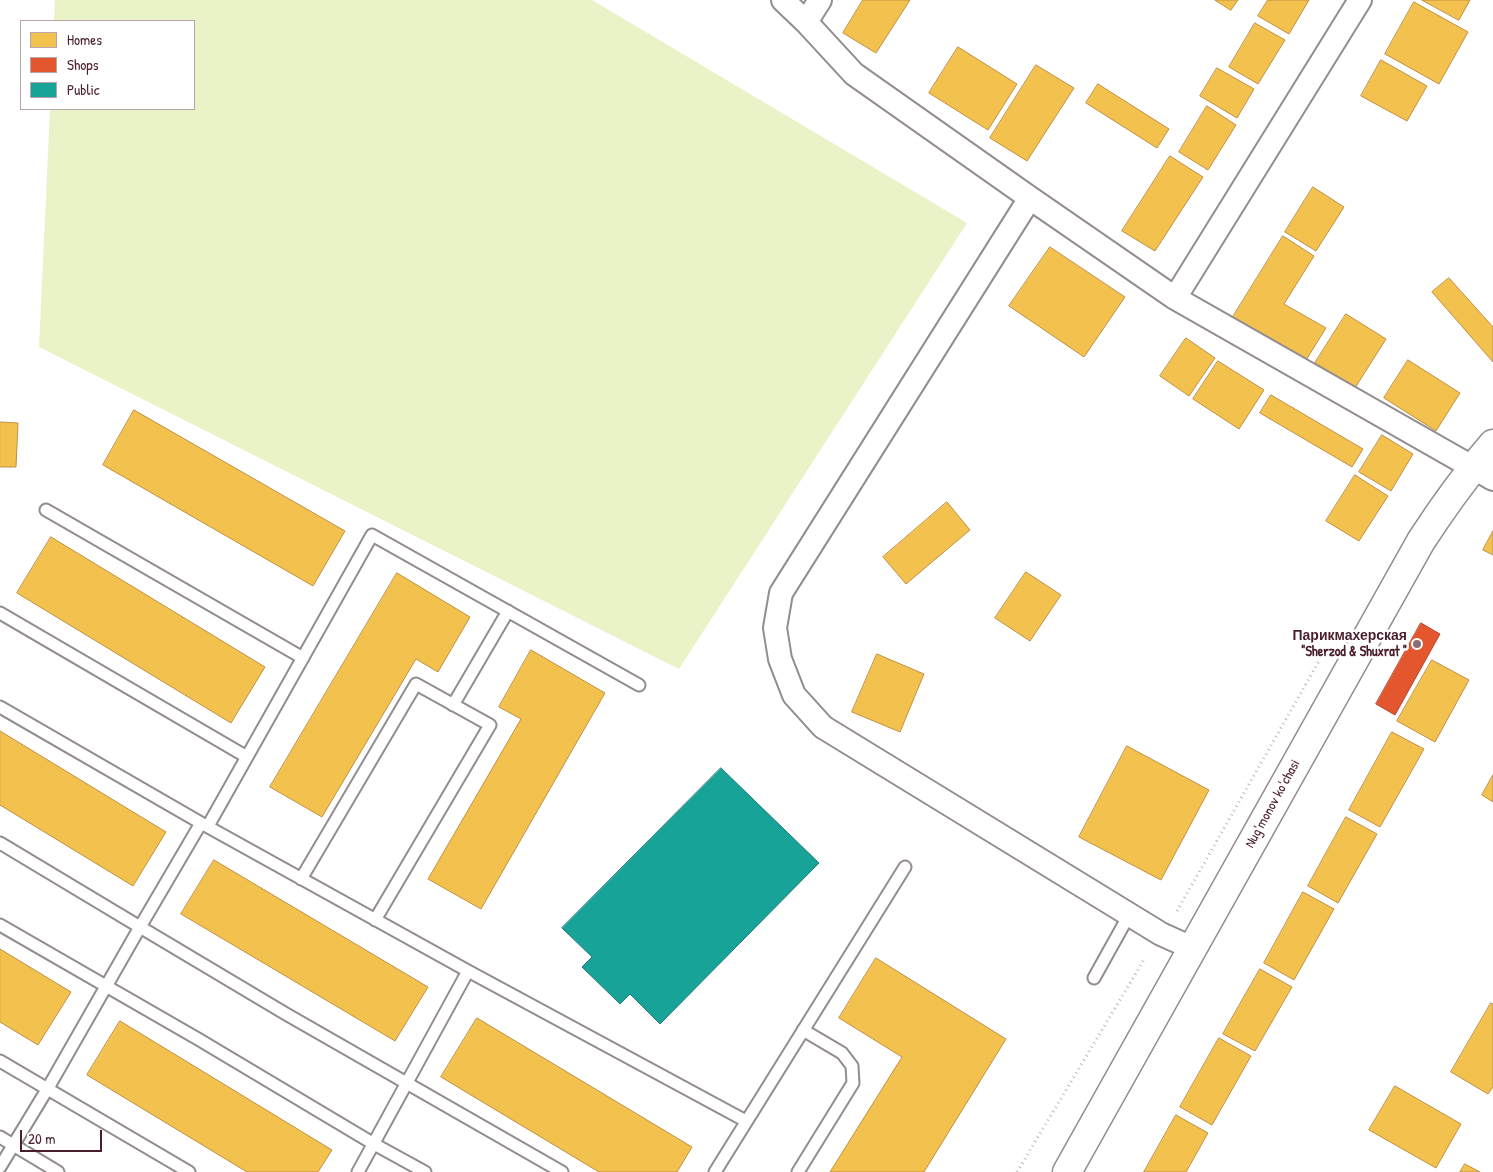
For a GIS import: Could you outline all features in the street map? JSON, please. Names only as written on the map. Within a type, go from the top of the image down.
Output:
[{"type":"main road","name":"Nugʻmonov koʻchasi","points":[[1067,1172],[1421,541],[1445,504],[1483,473],[1493,444]]},
{"type":"street","points":[[783,0],[854,74],[1175,298],[1483,473]]},
{"type":"street","points":[[806,22],[820,0]]},
{"type":"street","points":[[1175,298],[1360,0]]},
{"type":"street","points":[[1030,198],[781,593],[775,628],[780,659],[794,695],[823,727],[1129,915],[1161,934],[1192,948]]},
{"type":"lane","points":[[46,510],[303,658]]},
{"type":"lane","points":[[0,1167],[48,1088],[140,927],[247,757],[372,534],[639,685]]},
{"type":"lane","points":[[453,705],[508,611]]},
{"type":"lane","points":[[0,613],[247,757]]},
{"type":"lane","points":[[301,879],[416,684],[490,725],[375,920]]},
{"type":"lane","points":[[0,707],[301,879],[746,1121]]},
{"type":"lane","points":[[0,843],[286,1014],[408,1082],[562,1172]]},
{"type":"lane","points":[[715,1172],[906,867]]},
{"type":"lane","points":[[1094,978],[1129,915]]},
{"type":"lane","points":[[0,925],[425,1172]]},
{"type":"lane","points":[[358,1172],[468,971]]},
{"type":"lane","points":[[798,1172],[853,1083],[852,1066],[842,1053],[803,1030]]},
{"type":"lane","points":[[0,1061],[189,1172]]},
{"type":"lane","points":[[0,1137],[58,1172]]},
{"type":"path","points":[[1018,1172],[1145,958]]},
{"type":"green space","points":[[55,0],[592,0],[967,223],[679,669],[39,347],[50,110],[195,110],[195,20],[54,20]]},
{"type":"building: Homes","points":[[863,0],[910,0],[876,53],[843,33]]},
{"type":"building: Homes","points":[[1215,0],[1238,0],[1231,10]]},
{"type":"building: Homes","points":[[1268,0],[1309,0],[1289,34],[1258,16]]},
{"type":"building: Homes","points":[[1422,0],[1470,0],[1459,20]]},
{"type":"building: Homes","points":[[1414,2],[1468,32],[1439,84],[1385,54]]},
{"type":"building: Homes","points":[[1255,23],[1285,40],[1258,84],[1229,67]]},
{"type":"building: Homes","points":[[958,47],[1017,84],[988,130],[929,93]]},
{"type":"building: Homes","points":[[1381,60],[1427,86],[1407,121],[1361,96]]},
{"type":"building: Homes","points":[[1036,65],[1074,88],[1027,161],[990,138]]},
{"type":"building: Homes","points":[[1217,68],[1254,89],[1237,118],[1200,96]]},
{"type":"building: Homes","points":[[1098,84],[1169,129],[1157,148],[1086,103]]},
{"type":"building: Homes","points":[[1207,106],[1236,125],[1208,170],[1179,152]]},
{"type":"building: Homes","points":[[1170,156],[1203,177],[1155,251],[1122,231]]},
{"type":"building: Homes","points":[[1313,187],[1344,207],[1316,251],[1285,232]]},
{"type":"building: Homes","points":[[1283,236],[1314,256],[1284,304],[1326,328],[1303,365],[1231,320]]},
{"type":"building: Homes","points":[[1050,247],[1125,297],[1084,357],[1009,306]]},
{"type":"building: Homes","points":[[1449,278],[1493,327],[1493,362],[1432,292]]},
{"type":"building: Homes","points":[[1346,314],[1386,339],[1355,388],[1315,363]]},
{"type":"building: Homes","points":[[1186,338],[1215,358],[1189,396],[1160,376]]},
{"type":"building: Homes","points":[[1408,360],[1460,393],[1436,431],[1384,398]]},
{"type":"building: Homes","points":[[1218,361],[1264,390],[1239,429],[1193,399]]},
{"type":"building: Homes","points":[[1271,395],[1363,449],[1352,467],[1260,413]]},
{"type":"building: Homes","points":[[134,410],[345,531],[313,586],[103,465]]},
{"type":"building: Homes","points":[[0,422],[18,423],[16,467],[0,467]]},
{"type":"building: Homes","points":[[1382,435],[1413,454],[1391,491],[1359,472]]},
{"type":"building: Homes","points":[[1355,475],[1388,496],[1359,541],[1326,521]]},
{"type":"building: Homes","points":[[947,502],[970,530],[906,584],[883,557]]},
{"type":"building: Homes","points":[[1493,531],[1493,555],[1483,550]]},
{"type":"building: Homes","points":[[51,537],[265,667],[231,723],[17,593]]},
{"type":"building: Homes","points":[[1026,572],[1061,595],[1030,641],[995,618]]},
{"type":"building: Homes","points":[[397,573],[470,617],[438,672],[416,659],[322,817],[270,787]]},
{"type":"building: Homes","points":[[531,650],[605,693],[481,909],[428,879],[521,719],[499,707]]},
{"type":"building: Homes","points":[[877,654],[924,674],[900,732],[852,712]]},
{"type":"building: Homes","points":[[1432,660],[1469,680],[1435,742],[1397,721]]},
{"type":"building: Homes","points":[[0,731],[166,832],[133,886],[0,805]]},
{"type":"building: Homes","points":[[1392,732],[1424,749],[1380,827],[1349,810]]},
{"type":"building: Homes","points":[[1127,746],[1209,790],[1161,880],[1079,837]]},
{"type":"building: Homes","points":[[1493,775],[1493,802],[1482,795]]},
{"type":"building: Homes","points":[[1346,817],[1377,834],[1338,903],[1308,886]]},
{"type":"building: Homes","points":[[214,860],[428,987],[395,1041],[181,914]]},
{"type":"building: Homes","points":[[1303,892],[1334,909],[1294,980],[1264,963]]},
{"type":"building: Homes","points":[[0,949],[71,992],[38,1045],[0,1022]]},
{"type":"building: Homes","points":[[876,958],[1006,1039],[924,1172],[830,1172],[902,1057],[839,1018]]},
{"type":"building: Homes","points":[[1260,969],[1292,987],[1255,1051],[1223,1034]]},
{"type":"building: Homes","points":[[1491,1003],[1493,1004],[1493,1087],[1488,1094],[1451,1072]]},
{"type":"building: Homes","points":[[477,1018],[692,1147],[677,1172],[599,1172],[441,1077]]},
{"type":"building: Homes","points":[[120,1021],[332,1150],[318,1172],[247,1172],[87,1075]]},
{"type":"building: Homes","points":[[1219,1038],[1251,1056],[1212,1125],[1180,1107]]},
{"type":"building: Homes","points":[[1395,1086],[1461,1124],[1436,1168],[1369,1130]]},
{"type":"building: Homes","points":[[1176,1115],[1208,1133],[1186,1172],[1144,1172]]},
{"type":"building: Homes","points":[[1465,1164],[1480,1172],[1460,1172]]},
{"type":"building: Shops","points":[[1421,623],[1440,634],[1395,715],[1376,704]]},
{"type":"building: Public","points":[[721,768],[819,863],[660,1024],[630,994],[620,1004],[582,967],[592,957],[562,928]]},
{"type":"place","name":"Парикмахерская \"Sherzod & Shuxrat \"","points":[[1417,644]]}]
